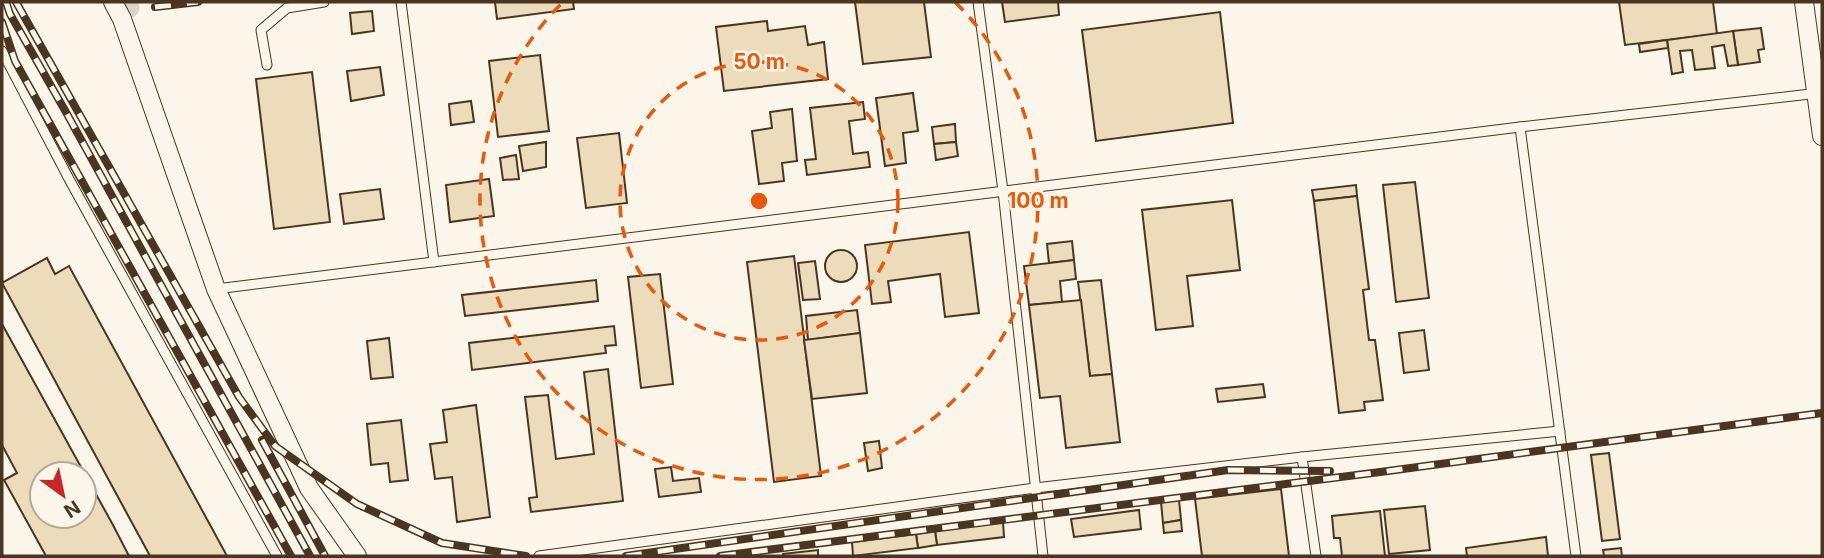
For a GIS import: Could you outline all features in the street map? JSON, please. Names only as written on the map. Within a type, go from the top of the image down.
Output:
[{"type":"street","points":[[113,2],[122,19],[216,289],[309,488],[357,556]]},
{"type":"street","points":[[1804,2],[1819,93],[1822,136]]},
{"type":"lane","points":[[267,65],[261,30],[286,8],[324,2]]},
{"type":"lane","points":[[401,2],[433,262]]},
{"type":"lane","points":[[978,2],[1003,191],[1043,556]]},
{"type":"lane","points":[[2,51],[69,179],[277,556]]},
{"type":"lane","points":[[216,289],[1520,127],[1819,93]]},
{"type":"lane","points":[[1520,127],[1576,556]]},
{"type":"lane","points":[[539,556],[1035,488],[1560,430]]},
{"type":"lane","points":[[1302,457],[1316,556]]},
{"type":"building","points":[[495,2],[573,2],[574,9],[497,19]]},
{"type":"building","points":[[855,2],[924,2],[931,57],[863,64]]},
{"type":"building","points":[[1002,2],[1058,2],[1059,15],[1005,22]]},
{"type":"building","points":[[1619,2],[1713,2],[1717,34],[1625,45]]},
{"type":"building","points":[[372,11],[374,31],[352,34],[350,13]]},
{"type":"building","points":[[1220,12],[1233,123],[1096,141],[1082,30]]},
{"type":"building","points":[[767,21],[768,31],[805,26],[808,45],[824,42],[828,79],[724,91],[716,27]]},
{"type":"building","points":[[1761,28],[1764,49],[1758,50],[1760,62],[1738,65],[1733,31]]},
{"type":"building","points":[[1733,31],[1738,65],[1728,66],[1724,45],[1712,47],[1715,68],[1695,70],[1692,50],[1680,51],[1683,72],[1672,74],[1667,40]]},
{"type":"building","points":[[1667,40],[1668,48],[1640,52],[1639,44]]},
{"type":"building","points":[[540,55],[549,131],[498,137],[489,61]]},
{"type":"building","points":[[380,67],[384,95],[351,101],[347,71]]},
{"type":"building","points":[[312,72],[330,222],[274,229],[256,79]]},
{"type":"building","points":[[913,93],[918,131],[903,133],[906,163],[885,166],[876,98]]},
{"type":"building","points":[[471,101],[474,122],[451,125],[449,104]]},
{"type":"building","points":[[863,102],[865,119],[849,121],[853,154],[868,152],[870,167],[807,175],[805,160],[816,159],[810,108]]},
{"type":"building","points":[[792,109],[797,161],[782,163],[784,181],[759,184],[752,131],[772,128],[770,112]]},
{"type":"building","points":[[955,124],[956,142],[934,144],[932,127]]},
{"type":"building","points":[[619,133],[627,203],[586,208],[577,138]]},
{"type":"building","points":[[546,142],[546,167],[523,171],[519,146]]},
{"type":"building","points":[[956,142],[958,156],[936,160],[934,144]]},
{"type":"building","points":[[516,155],[519,179],[503,180],[500,158]]},
{"type":"building","points":[[489,179],[494,216],[450,222],[446,185]]},
{"type":"building","points":[[1415,182],[1429,298],[1396,302],[1383,185]]},
{"type":"building","points":[[1356,185],[1357,196],[1314,201],[1312,190]]},
{"type":"building","points":[[380,189],[384,219],[344,224],[340,194]]},
{"type":"building","points":[[1357,196],[1369,289],[1363,290],[1369,340],[1375,340],[1383,400],[1364,402],[1365,410],[1339,413],[1314,201]]},
{"type":"building","points":[[1232,200],[1240,270],[1187,276],[1193,326],[1156,330],[1142,210]]},
{"type":"building","points":[[969,232],[979,313],[945,317],[940,274],[888,281],[891,302],[872,304],[865,245]]},
{"type":"building","points":[[1072,241],[1074,260],[1049,263],[1047,244]]},
{"type":"building","points":[[841,250],[852,255],[857,266],[852,277],[841,282],[830,277],[825,266],[830,255]]},
{"type":"building","points":[[794,256],[821,476],[774,482],[747,262]]},
{"type":"building","points":[[47,258],[55,274],[69,266],[227,556],[150,556],[2,283]]},
{"type":"building","points":[[1074,260],[1076,279],[1060,281],[1062,302],[1029,305],[1024,266]]},
{"type":"building","points":[[815,261],[820,299],[803,300],[798,263]]},
{"type":"building","points":[[660,274],[673,384],[641,388],[628,277]]},
{"type":"building","points":[[596,280],[598,301],[465,316],[462,295]]},
{"type":"building","points":[[1101,280],[1112,374],[1090,376],[1078,282]]},
{"type":"building","points":[[1081,300],[1090,376],[1112,374],[1120,442],[1066,448],[1060,396],[1040,398],[1029,305]]},
{"type":"building","points":[[857,310],[860,333],[808,340],[806,316]]},
{"type":"building","points":[[2,324],[77,460],[28,460],[28,523],[4,480],[17,473],[2,445]]},
{"type":"building","points":[[614,326],[616,345],[605,346],[606,353],[472,370],[469,343]]},
{"type":"building","points":[[1424,330],[1429,370],[1404,373],[1399,333]]},
{"type":"building","points":[[860,333],[867,393],[812,399],[804,340]]},
{"type":"building","points":[[389,338],[393,377],[371,379],[367,341]]},
{"type":"building","points":[[608,369],[623,501],[531,512],[529,498],[537,497],[525,397],[548,395],[556,459],[594,454],[584,372]]},
{"type":"building","points":[[1263,384],[1265,397],[1218,402],[1216,389]]},
{"type":"building","points":[[476,405],[490,517],[457,522],[452,477],[435,479],[430,444],[447,442],[443,410]]},
{"type":"building","points":[[401,420],[408,480],[390,482],[388,463],[371,465],[367,424]]},
{"type":"building","points":[[879,441],[882,468],[868,471],[864,443]]},
{"type":"building","points":[[1609,453],[1620,539],[1602,541],[1591,455]]},
{"type":"building","points":[[671,467],[673,481],[699,478],[701,492],[659,497],[655,469]]},
{"type":"building","points":[[1281,489],[1289,556],[1202,556],[1195,499]]},
{"type":"building","points":[[98,498],[129,556],[46,556],[32,530],[98,530]]},
{"type":"building","points":[[1179,500],[1181,520],[1163,523],[1161,502]]},
{"type":"building","points":[[1425,506],[1430,550],[1389,554],[1384,510]]},
{"type":"building","points":[[1139,510],[1141,529],[1074,537],[1071,519]]},
{"type":"building","points":[[1380,511],[1385,556],[1342,556],[1340,538],[1334,538],[1332,516]]},
{"type":"building","points":[[1181,520],[1182,531],[1164,533],[1163,523]]},
{"type":"building","points":[[1003,522],[1004,537],[937,545],[935,531]]},
{"type":"building","points":[[935,531],[937,545],[918,548],[916,534]]},
{"type":"building","points":[[916,534],[918,548],[853,556],[852,542]]},
{"type":"building","points":[[1546,537],[1548,556],[1467,556],[1466,548]]},
{"type":"building","points":[[1621,548],[1622,556],[1604,556],[1603,550]]},
{"type":"building","points":[[818,550],[818,556],[783,556],[783,554]]},
{"type":"waterway","points":[[127,2],[130,8]]},
{"type":"railway","points":[[6,2],[10,14],[310,556]]},
{"type":"railway","points":[[16,2],[239,397],[275,446],[357,504],[442,543],[526,556]]},
{"type":"railway","points":[[155,7],[198,2]]},
{"type":"railway","points":[[2,22],[15,61],[291,556]]},
{"type":"railway","points":[[720,556],[1822,413]]},
{"type":"railway","points":[[262,440],[325,556]]},
{"type":"railway","points":[[626,556],[1228,470],[1330,471]]}]
